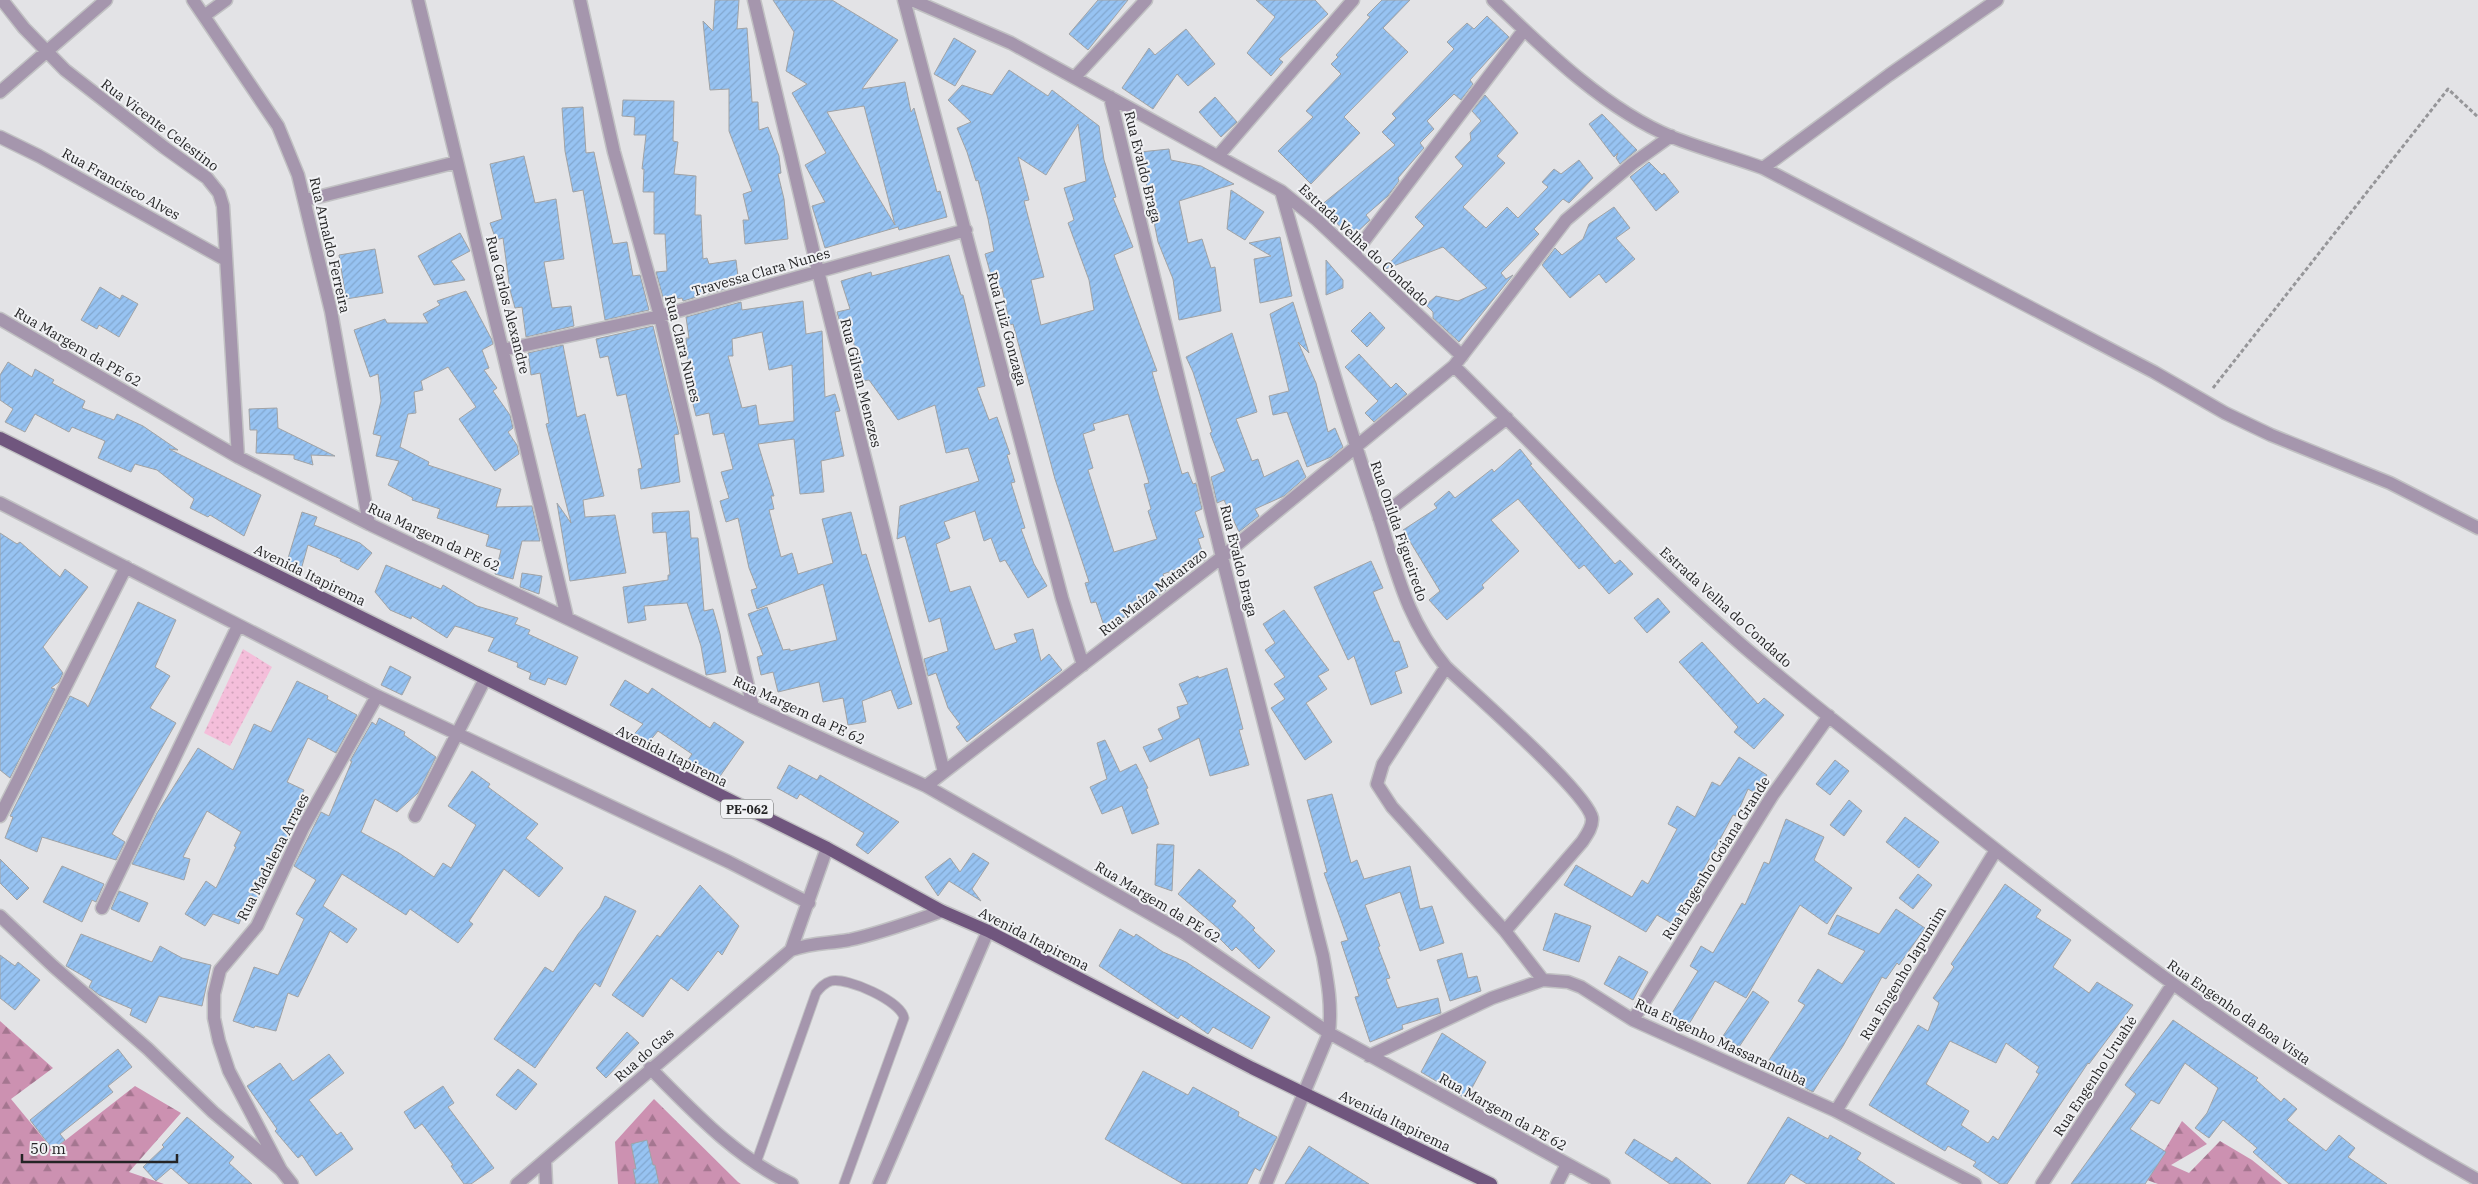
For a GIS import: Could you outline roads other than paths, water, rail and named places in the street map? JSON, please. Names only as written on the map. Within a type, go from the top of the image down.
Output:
[{"type":"main road","name":"Avenida Itapirema","points":[[0,438],[828,848],[942,911],[988,931],[1304,1093],[1491,1184]]},
{"type":"street","name":"Rua Vicente Celestino","points":[[2,0],[45,52],[98,97],[212,184],[223,206],[238,457]]},
{"type":"street","points":[[0,92],[106,0]]},
{"type":"street","name":"Rua Arnaldo Ferreira","points":[[193,0],[278,126],[291,153],[306,200],[331,311],[369,524]]},
{"type":"street","points":[[204,16],[226,0]]},
{"type":"street","name":"Rua Carlos Alexandre","points":[[418,0],[567,617]]},
{"type":"street","name":"Rua Clara Nunes","points":[[580,0],[614,152],[660,316],[753,707]]},
{"type":"street","name":"Rua Gilvan Menezes","points":[[754,0],[818,271],[944,772]]},
{"type":"street","name":"Rua Luiz Gonzaga","points":[[904,0],[1062,598],[1084,665]]},
{"type":"street","name":"Estrada Velha do Condado","points":[[912,0],[939,5],[1281,190],[1299,203],[1354,254],[1458,361],[1507,418],[1744,647],[1996,850]]},
{"type":"street","points":[[1075,77],[1146,0]]},
{"type":"street","points":[[1218,156],[1353,0]]},
{"type":"street","points":[[1493,0],[1580,79],[1615,105],[1671,136],[1763,168],[2271,435],[2390,483],[2478,528]]},
{"type":"street","points":[[1763,168],[1889,75],[1997,0]]},
{"type":"street","points":[[1354,254],[1524,30]]},
{"type":"street","name":"Rua Evaldo Braga","points":[[1110,96],[1222,557],[1323,956],[1332,1008],[1329,1033],[1266,1184]]},
{"type":"street","points":[[1458,361],[1566,220],[1632,164],[1671,136]]},
{"type":"street","name":"Rua Francisco Alves","points":[[0,137],[56,165],[226,260]]},
{"type":"street","points":[[306,200],[457,162]]},
{"type":"street","name":"Rua Onilda Figueiredo","points":[[1281,190],[1355,448],[1406,602],[1428,645],[1446,667],[1563,778],[1586,806],[1592,819],[1590,830],[1582,842],[1505,931]]},
{"type":"street","name":"Travessa Clara Nunes","points":[[503,350],[660,316],[966,230]]},
{"type":"street","name":"Rua Margem da PE 62","points":[[0,320],[238,457],[369,524],[753,707],[926,786],[1184,933],[1329,1033],[1604,1184]]},
{"type":"street","name":"Rua Maíza Matarazo","points":[[926,786],[1222,557],[1458,361]]},
{"type":"street","points":[[1379,518],[1507,418]]},
{"type":"street","points":[[0,504],[377,696],[458,732],[809,902]]},
{"type":"street","points":[[0,816],[126,567]]},
{"type":"street","points":[[102,908],[238,626]]},
{"type":"street","points":[[1446,667],[1383,764],[1377,784],[1392,807],[1505,931],[1543,980]]},
{"type":"street","points":[[415,816],[441,761],[485,679]]},
{"type":"street","name":"Rua Madalena Arraes","points":[[292,1184],[281,1170],[229,1071],[217,1034],[214,994],[220,970],[257,926],[303,828],[377,696]]},
{"type":"street","name":"Rua Engenho Goiana Grande","points":[[1633,1020],[1747,834],[1829,716]]},
{"type":"street","name":"Rua do Gas","points":[[791,950],[828,848]]},
{"type":"street","name":"Rua Engenho da Boa Vista","points":[[1996,850],[2172,985],[2309,1079],[2478,1180]]},
{"type":"street","name":"Rua Engenho Japumim","points":[[1836,1111],[1996,850]]},
{"type":"street","name":"Rua do Gas","points":[[517,1184],[650,1068],[791,950],[812,943],[846,940],[894,929],[942,911]]},
{"type":"street","name":"Rua Madalena Arraes","points":[[0,916],[53,966],[148,1049],[220,1118],[281,1170]]},
{"type":"street","points":[[878,1184],[988,931]]},
{"type":"street","name":"Rua Engenho Massaranduba","points":[[1369,1056],[1492,998],[1543,980],[1568,982],[1581,987],[1633,1020],[1836,1111],[1974,1184]]},
{"type":"street","name":"Rua Engenho Uruahé","points":[[2042,1184],[2172,985]]},
{"type":"street","points":[[650,1068],[717,1135],[756,1163],[792,1184]]},
{"type":"street","points":[[545,1161],[546,1184]]},
{"type":"street","name":"Rua Margem da PE 62","points":[[1557,1184],[1567,1164]]},
{"type":"lane","points":[[756,1163],[816,993],[820,987],[831,981],[851,982],[894,1003],[904,1018],[844,1184]]}]
